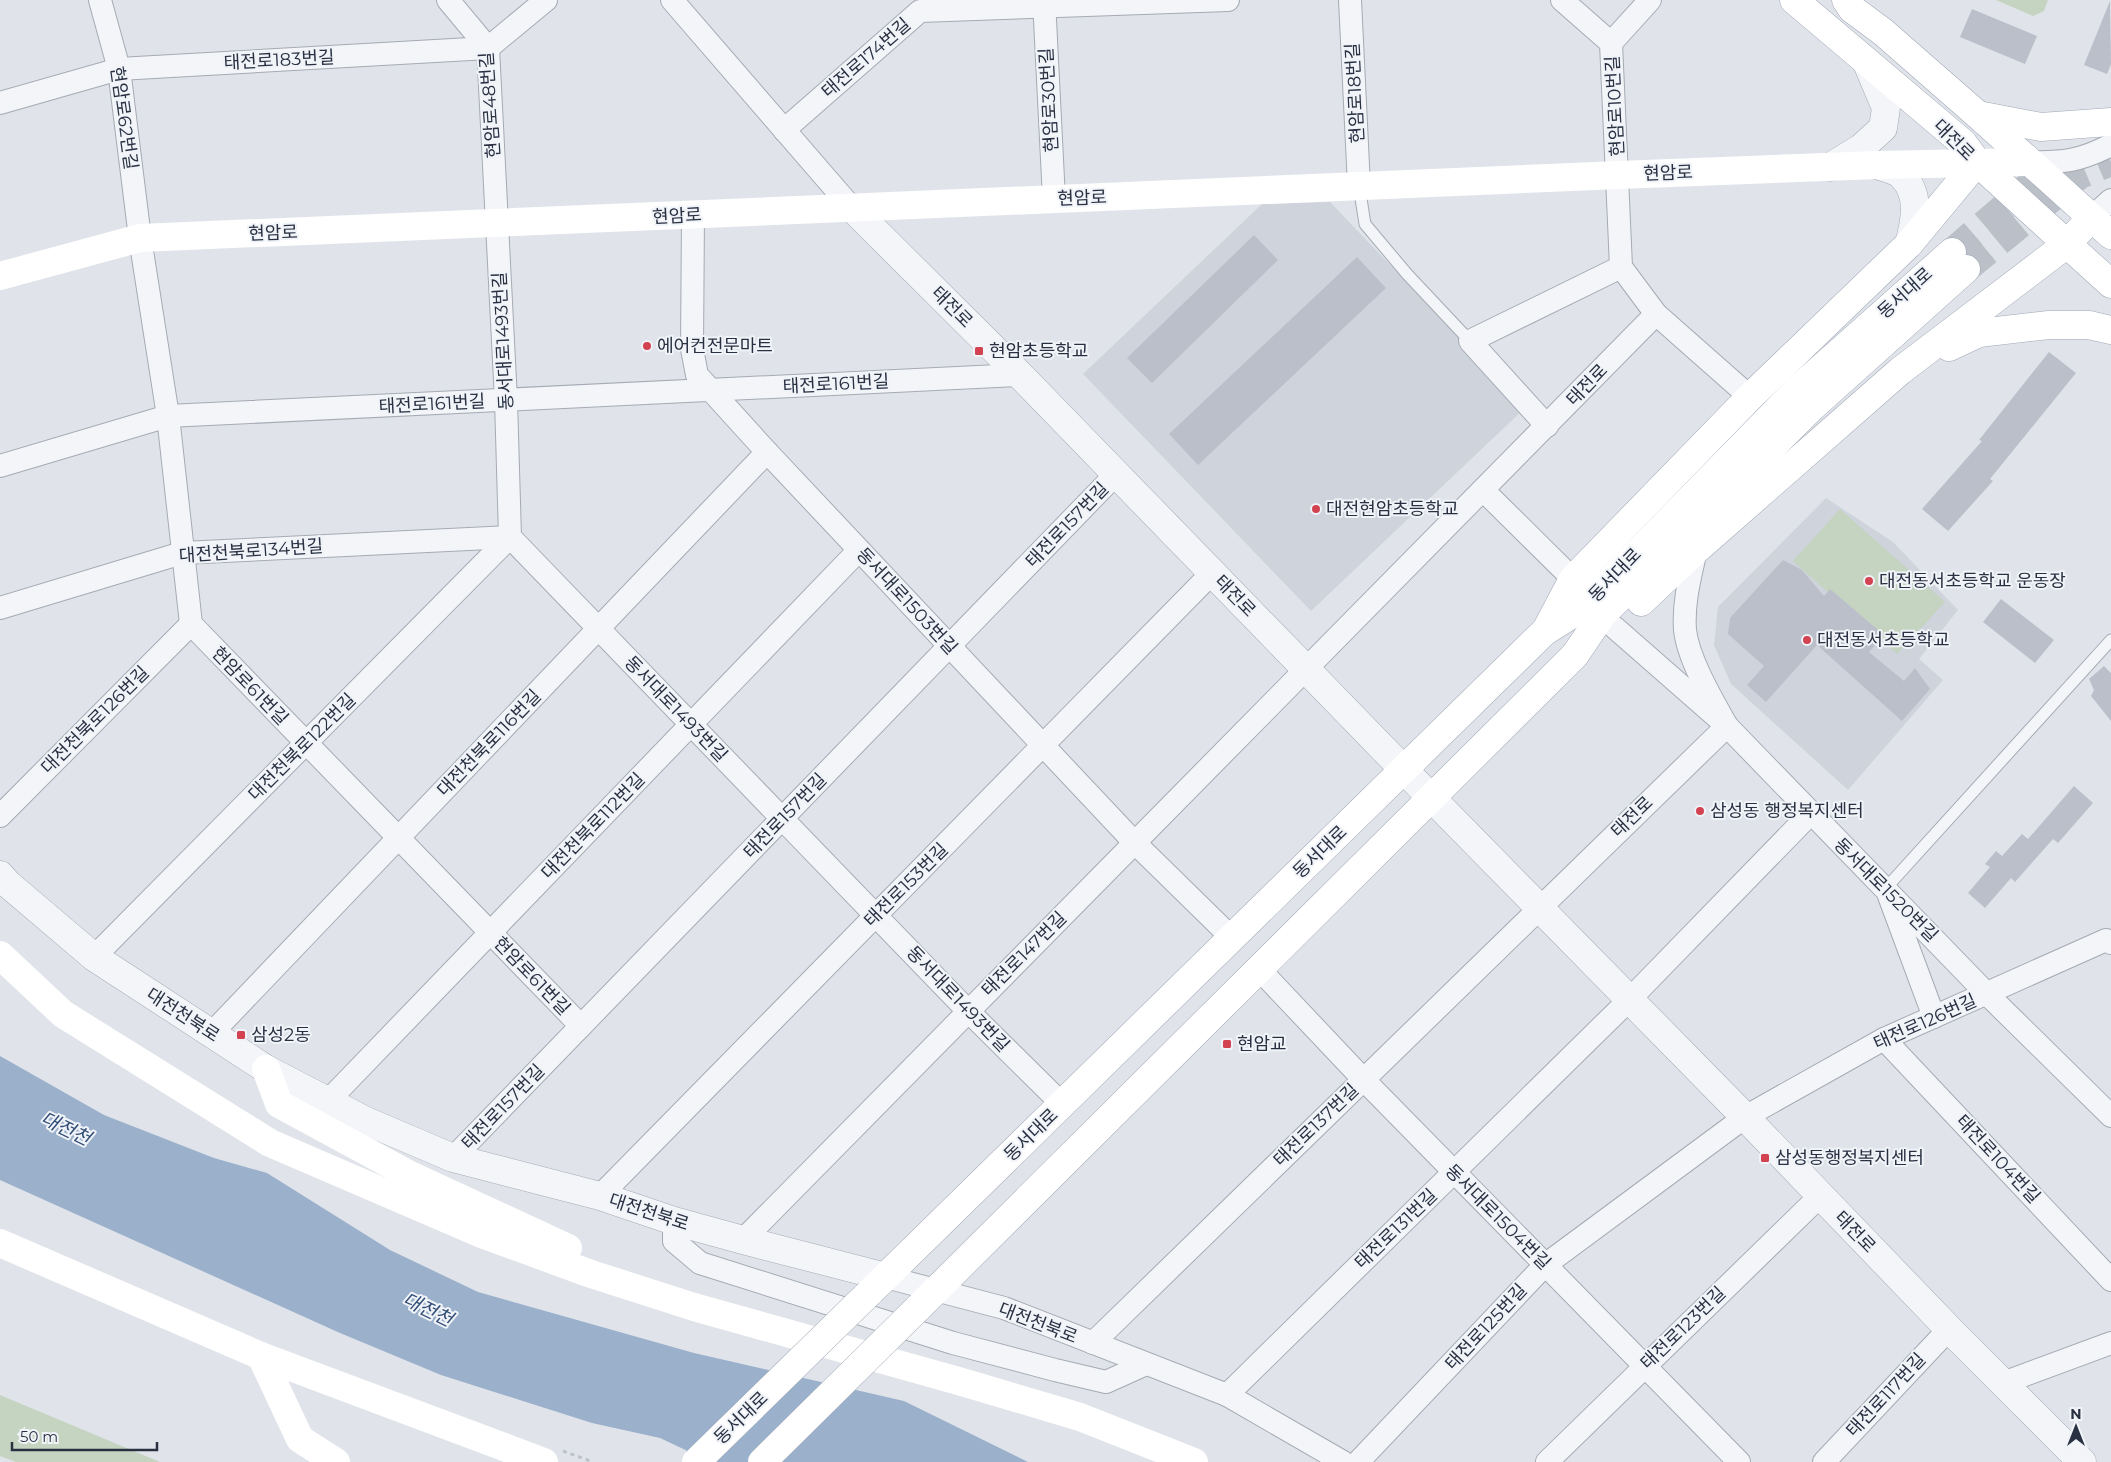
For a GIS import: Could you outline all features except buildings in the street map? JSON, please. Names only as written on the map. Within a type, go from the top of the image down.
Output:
[{"type":"main road","name":"대전로","points":[[1794,0],[1963,142],[1977,162],[2111,284]]},
{"type":"main road","name":"대전로","points":[[1844,3],[1883,32],[2101,227]]},
{"type":"main road","points":[[1978,115],[2041,127],[2111,122]]},
{"type":"main road","points":[[1544,632],[1573,579],[1750,397],[1909,244],[1977,162]]},
{"type":"main road","name":"현암로","points":[[0,276],[140,238],[1619,175],[1877,165],[2028,162]]},
{"type":"main road","points":[[1575,655],[1614,628],[1696,550],[1900,371],[2067,244],[2101,227]]},
{"type":"main road","name":"동서대로","points":[[696,1462],[1544,632],[1585,606],[1799,388],[1959,260],[1602,615],[1575,655],[762,1462]]},
{"type":"main road","points":[[1900,371],[1979,333],[2049,325],[2089,325],[2111,330]]},
{"type":"main road","points":[[0,955],[63,1014],[270,1143],[479,1232],[591,1274],[694,1307],[962,1382],[1071,1415],[1194,1462]]},
{"type":"main road","points":[[266,1069],[279,1104],[410,1175],[694,1307]]},
{"type":"main road","points":[[0,1243],[261,1356],[544,1462]]},
{"type":"main road","points":[[261,1356],[305,1450],[336,1462]]},
{"type":"street","name":"현암로62번길","points":[[100,0],[118,70],[140,238]]},
{"type":"street","name":"현암로48번길","points":[[448,0],[488,48],[497,224]]},
{"type":"street","points":[[488,48],[546,0]]},
{"type":"street","name":"태전로","points":[[672,0],[851,207],[1020,375],[1431,798],[1745,1116],[1949,1329],[2082,1462]]},
{"type":"street","name":"태전로174번길","points":[[784,130],[916,5],[1228,0]]},
{"type":"street","name":"현암로18번길","points":[[1350,0],[1359,186]]},
{"type":"street","name":"현암로10번길","points":[[1562,0],[1611,43],[1619,175]]},
{"type":"street","points":[[1611,43],[1650,0]]},
{"type":"street","name":"현암로30번길","points":[[1044,3],[1054,199]]},
{"type":"street","name":"태전로183번길","points":[[0,102],[118,70],[488,48]]},
{"type":"street","points":[[1830,167],[1861,148],[1884,128],[1886,108],[1867,63]]},
{"type":"street","points":[[2028,162],[2055,163],[2087,157],[2111,145]]},
{"type":"street","points":[[1877,165],[1902,175],[1914,197],[1914,223],[1909,244]]},
{"type":"street","points":[[1619,175],[1621,267],[1656,314],[1750,397]]},
{"type":"street","points":[[2101,227],[2111,200]]},
{"type":"street","name":"동서대로1503번길","points":[[693,215],[692,349],[698,375],[767,452],[1134,842],[1232,938]]},
{"type":"street","name":"동서대로1493번길","points":[[497,224],[506,400],[510,537],[968,1011],[1062,1104]]},
{"type":"street","points":[[140,238],[168,416],[191,624]]},
{"type":"street","points":[[1547,426],[1470,341],[1621,267]]},
{"type":"street","name":"태전로","points":[[1305,668],[1656,314]]},
{"type":"street","name":"태전로161번길","points":[[0,466],[168,416],[1020,375]]},
{"type":"street","name":"대전천북로116번길","points":[[211,1034],[767,452]]},
{"type":"street","name":"태전로157번길","points":[[453,1158],[1116,474]]},
{"type":"street","name":"동서대로","points":[[1483,490],[1573,579]]},
{"type":"street","name":"대전천북로134번길","points":[[0,608],[182,553],[510,537]]},
{"type":"street","name":"대전천북로122번길","points":[[94,957],[510,537]]},
{"type":"street","name":"대전천북로112번길","points":[[327,1102],[859,550]]},
{"type":"street","points":[[1696,550],[1685,602],[1685,632],[1701,678],[1727,726]]},
{"type":"street","name":"태전로153번길","points":[[600,1196],[1212,573]]},
{"type":"street","name":"현암로61번길","points":[[191,624],[581,1026]]},
{"type":"street","name":"대전천북로126번길","points":[[0,816],[191,624]]},
{"type":"street","name":"동서대로1520번길","points":[[1614,628],[1727,726],[1810,814],[1886,888],[1987,994],[2111,1116]]},
{"type":"street","name":"태전로147번길","points":[[743,1240],[1305,668]]},
{"type":"street","name":"태전로","points":[[1538,907],[1727,726]]},
{"type":"street","points":[[1629,1000],[1810,814]]},
{"type":"street","name":"대전천북로","points":[[0,875],[8,884],[94,957],[266,1069],[366,1121],[453,1158],[600,1196],[674,1221],[743,1240],[878,1285],[936,1290],[1004,1308],[1227,1395],[1343,1462]]},
{"type":"street","points":[[1886,888],[1934,1018]]},
{"type":"street","name":"태전로137번길","points":[[1093,1343],[1538,907]]},
{"type":"street","name":"태전로126번길","points":[[1745,1116],[1884,1039],[2106,940],[2111,943]]},
{"type":"street","name":"동서대로1504번길","points":[[1259,969],[1363,1079],[1739,1462]]},
{"type":"street","name":"태전로131번길","points":[[1227,1395],[1629,1000]]},
{"type":"street","name":"태전로104번길","points":[[1884,1039],[2111,1280]]},
{"type":"street","name":"태전로125번길","points":[[1358,1462],[1545,1265],[1745,1116]]},
{"type":"street","name":"태전로123번길","points":[[1547,1462],[1644,1365],[1820,1196]]},
{"type":"street","points":[[674,1221],[674,1241],[700,1263],[944,1341],[1106,1382],[1146,1364]]},
{"type":"street","name":"태전로117번길","points":[[1824,1462],[1949,1329]]},
{"type":"street","points":[[2003,1384],[2111,1343]]},
{"type":"lane","points":[[1359,186],[1365,224],[1407,274],[1470,341]]},
{"type":"lane","points":[[1886,888],[2111,640]]},
{"type":"shaded area","name":"대전현암초등학교","points":[[1330,202],[1526,407],[1311,611],[1083,374],[1262,204]]},
{"type":"shaded area","points":[[1826,498],[1893,542],[1958,610],[1919,659],[1943,680],[1848,790],[1731,684],[1714,645],[1718,607]]},
{"type":"green space","points":[[1996,0],[2048,0],[2044,11],[2033,16]]},
{"type":"green space","name":"대전동서초등학교 운동장","points":[[1840,509],[1945,602],[1897,654],[1793,561]]},
{"type":"green space","points":[[0,1395],[160,1462],[16,1462],[0,1456]]},
{"type":"water","name":"대전천","points":[[0,1056],[104,1115],[214,1158],[267,1173],[390,1250],[478,1292],[694,1353],[904,1401],[1028,1462],[711,1462],[660,1438],[592,1423],[441,1375],[340,1333],[0,1180]]},
{"type":"tunnel","points":[[1966,269],[2080,175],[2111,162]]},
{"type":"tunnel","points":[[1952,252],[2040,176],[2065,165]]},
{"type":"place","name":"에어컨전문마트","points":[[647,346]]},
{"type":"place","name":"현암초등학교","points":[[979,351]]},
{"type":"place","name":"대전현암초등학교","points":[[1316,509]]},
{"type":"place","name":"대전동서초등학교 운동장","points":[[1869,581]]},
{"type":"place","name":"대전동서초등학교","points":[[1807,640]]},
{"type":"place","name":"삼성동 행정복지센터","points":[[1700,811]]},
{"type":"place","name":"삼성2동","points":[[241,1035]]},
{"type":"place","name":"현암교","points":[[1227,1044]]},
{"type":"place","name":"삼성동행정복지센터","points":[[1765,1158]]}]
